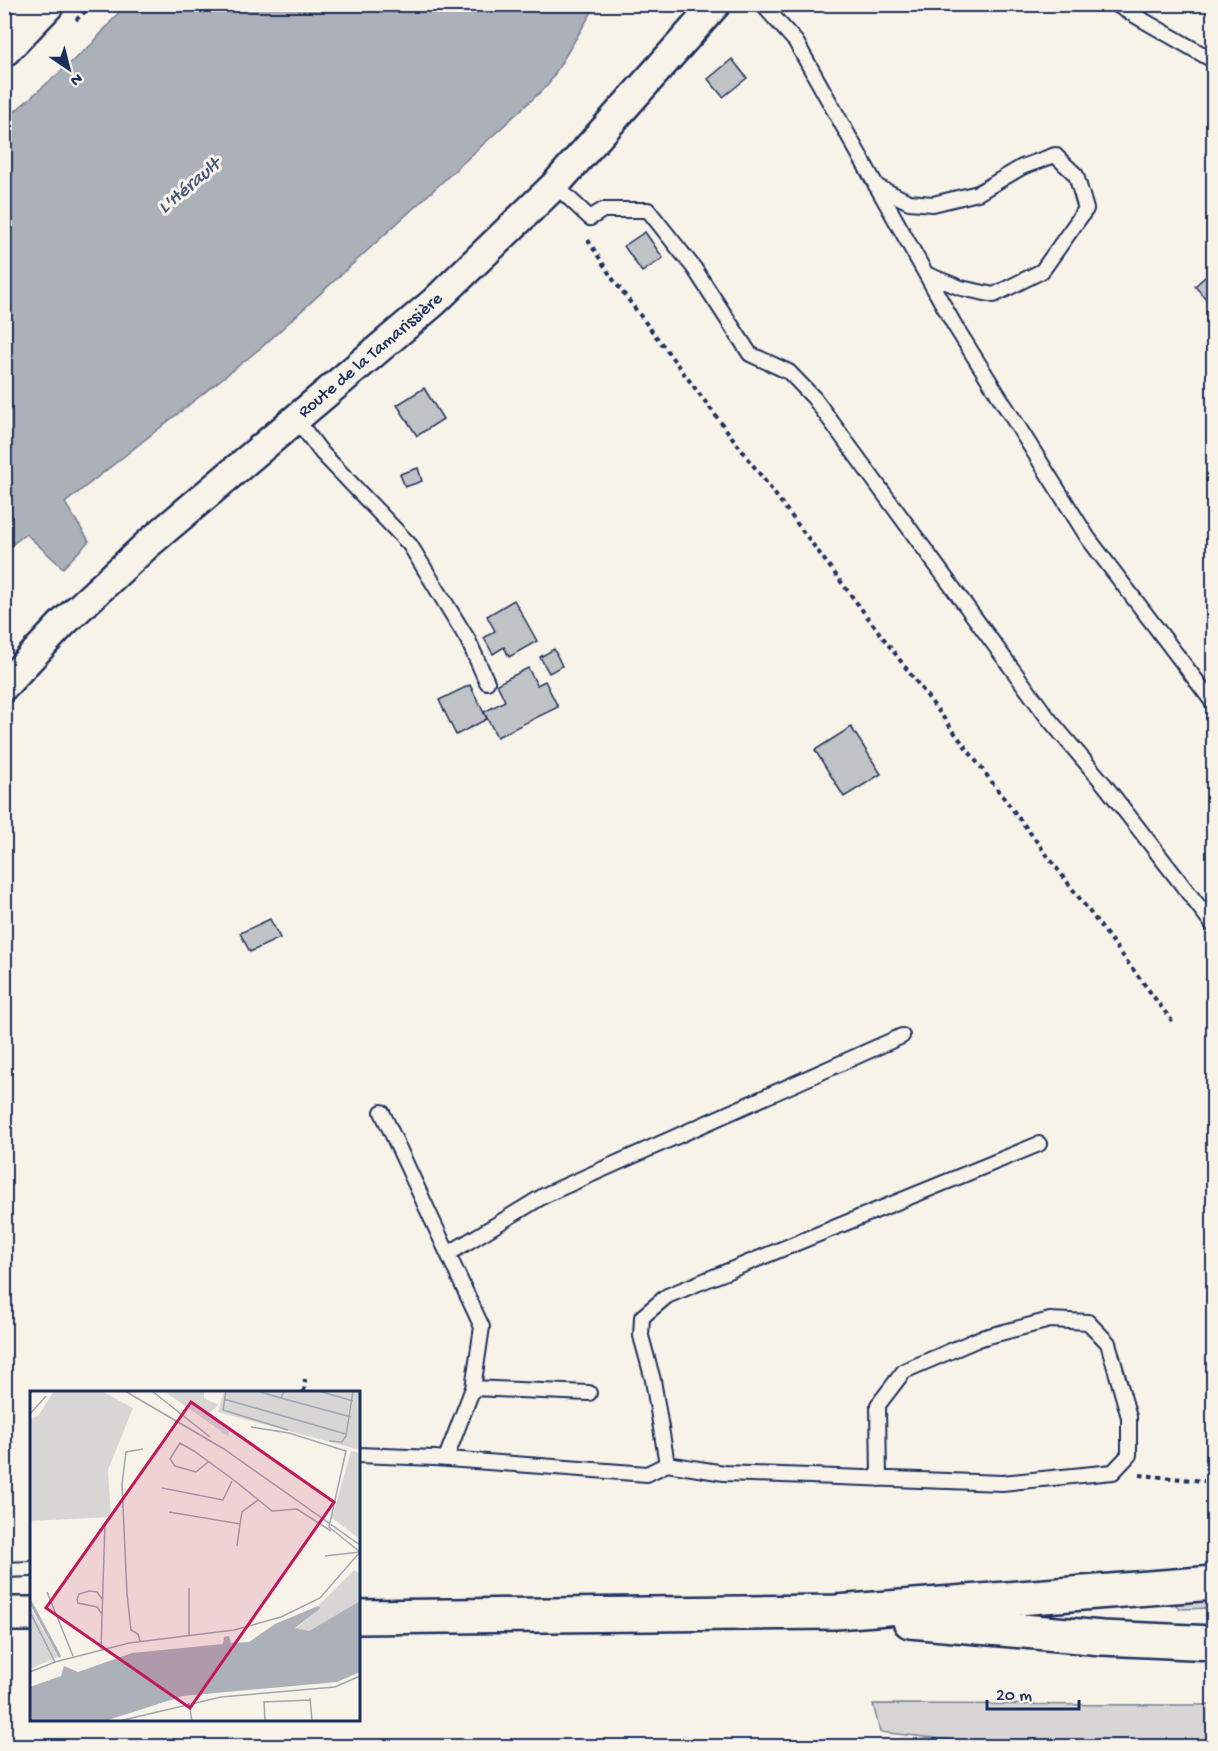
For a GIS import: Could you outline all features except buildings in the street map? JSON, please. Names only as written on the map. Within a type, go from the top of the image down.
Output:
[{"type":"highway","points":[[373,1617],[836,1612],[1214,1583]]},
{"type":"highway","points":[[836,1612],[948,1626],[1102,1638],[1214,1643]]},
{"type":"highway","points":[[4,1614],[30,1614]]},
{"type":"highway","points":[[1102,1638],[1214,1636]]},
{"type":"street","name":"Route de la Tamarissière","points":[[4,686],[63,623],[140,552],[434,302],[555,185],[716,4]]},
{"type":"lane","points":[[762,4],[796,42],[955,326],[1088,538],[1214,704]]},
{"type":"lane","points":[[1115,4],[1214,62]]},
{"type":"lane","points":[[876,186],[909,202],[933,204],[978,193],[1022,167],[1055,155],[1076,175],[1086,209],[1042,271],[994,295],[962,288],[926,274]]},
{"type":"lane","points":[[555,185],[590,218],[603,210],[648,210],[694,268],[750,354],[789,372],[814,398],[1048,718],[1104,784],[1214,926]]},
{"type":"lane","points":[[296,419],[322,453],[410,545],[468,640],[487,682]]},
{"type":"lane","points":[[448,1254],[545,1195],[902,1036]]},
{"type":"lane","points":[[382,1112],[482,1327],[473,1388],[446,1458]]},
{"type":"lane","points":[[667,1464],[653,1380],[641,1336],[642,1317],[667,1296],[1039,1143]]},
{"type":"lane","points":[[360,1455],[446,1458],[647,1474],[667,1464],[724,1473],[879,1479],[1002,1483],[1113,1472],[1129,1455],[1129,1417],[1108,1343],[1088,1322],[1050,1320],[981,1338],[904,1371],[878,1405],[879,1479]]},
{"type":"lane","points":[[473,1388],[589,1393]]},
{"type":"lane","points":[[4,1570],[30,1569]]},
{"type":"path","points":[[583,232],[633,307],[1172,1021]]},
{"type":"path","points":[[304,1391],[305,1379]]},
{"type":"path","points":[[1113,1472],[1214,1482]]},
{"type":"shaded area","points":[[1213,1599],[1213,1608],[1180,1609],[1172,1601]]},
{"type":"shaded area","points":[[873,1704],[1213,1705],[1213,1746],[1007,1746],[880,1732]]},
{"type":"water","name":"L'Hérault","points":[[126,4],[596,5],[548,85],[262,347],[65,503],[89,541],[63,568],[26,534],[5,550],[5,120],[92,44]]}]
